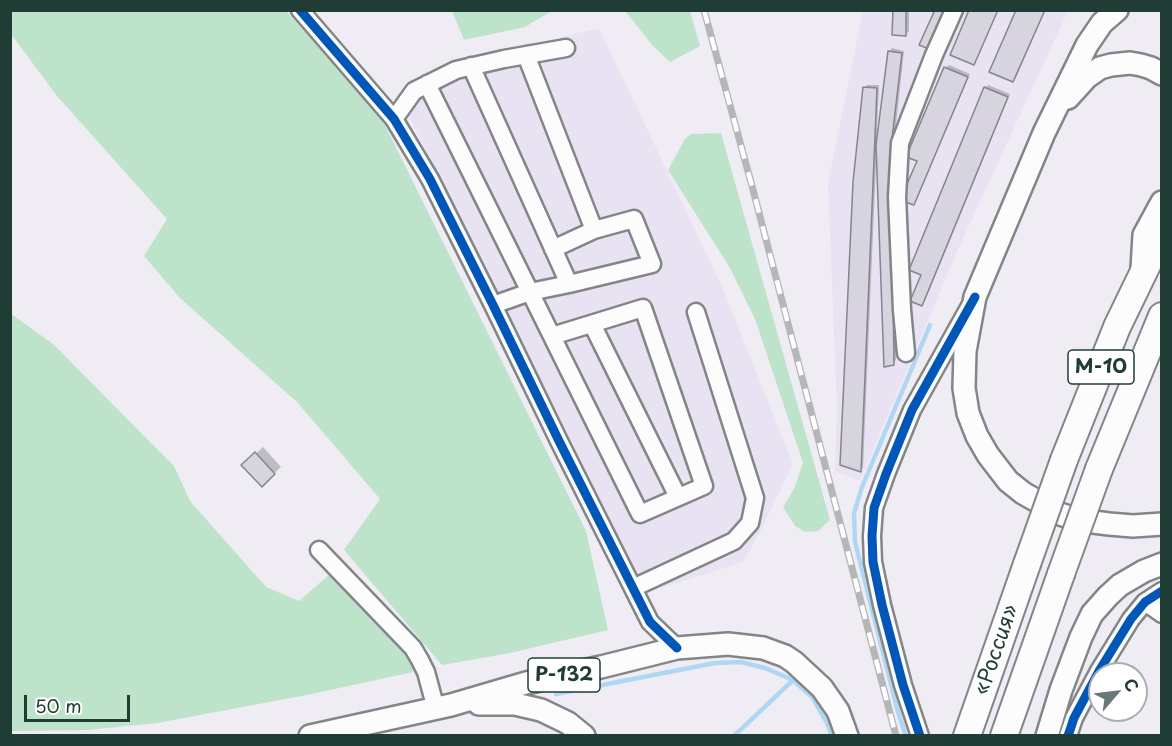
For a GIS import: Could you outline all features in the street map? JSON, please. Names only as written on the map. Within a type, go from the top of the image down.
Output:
[{"type":"highway","name":"М-10","points":[[1142,275],[1161,234]]},
{"type":"highway","name":"«Россия»","points":[[967,735],[1064,460],[1117,327],[1142,275]]},
{"type":"highway","name":"«Россия»","points":[[1005,735],[1099,468],[1161,316]]},
{"type":"main road","points":[[1117,10],[1102,23],[1087,45],[1044,133],[975,297],[965,351],[964,388],[968,413],[977,436],[998,470],[1023,493],[1060,514],[1078,520],[1132,526],[1161,524]]},
{"type":"main road","points":[[1044,133],[1078,86],[1086,77],[1100,68],[1130,63],[1151,68],[1161,74]]},
{"type":"main road","points":[[1142,275],[1144,235],[1161,202]]},
{"type":"main road","points":[[1047,735],[1061,690],[1092,614],[1120,585],[1161,564]]},
{"type":"main road","points":[[677,648],[744,644],[785,656],[803,669],[822,688],[838,711],[848,735]]},
{"type":"main road","name":"Р-132","points":[[310,735],[444,707],[526,683],[677,648]]},
{"type":"main road","points":[[444,707],[495,704],[528,706],[568,723],[585,735]]},
{"type":"street","points":[[300,10],[394,119],[430,179],[650,622],[677,648]]},
{"type":"street","points":[[906,353],[897,197],[900,143],[954,10]]},
{"type":"street","points":[[394,119],[414,91],[456,70],[566,48]]},
{"type":"street","points":[[526,55],[594,230]]},
{"type":"street","points":[[471,66],[569,284]]},
{"type":"street","points":[[427,84],[640,514],[704,486],[644,308],[552,336]]},
{"type":"street","points":[[493,305],[530,292],[652,264],[634,219],[594,230],[553,249]]},
{"type":"street","points":[[920,735],[903,685],[873,562],[874,508],[885,474],[912,410],[975,297]]},
{"type":"street","points":[[633,588],[734,541],[750,523],[755,498],[696,312]]},
{"type":"street","points":[[592,324],[678,497]]},
{"type":"street","points":[[319,550],[413,648],[444,707]]},
{"type":"street","points":[[1068,735],[1074,718],[1099,671],[1131,619],[1144,602],[1161,591]]},
{"type":"street","points":[[1144,602],[1161,614]]},
{"type":"shaded area","points":[[863,11],[1068,11],[959,247],[860,481],[835,471],[837,408],[828,183]]},
{"type":"shaded area","points":[[599,28],[724,291],[793,464],[743,562],[645,593],[400,98],[436,67]]},
{"type":"green space","points":[[11,11],[286,11],[379,113],[586,531],[608,630],[510,653],[442,665],[344,550],[380,499],[297,402],[180,298],[144,256],[167,219],[57,96],[11,34]]},
{"type":"green space","points":[[452,11],[552,11],[525,27],[464,40]]},
{"type":"green space","points":[[625,11],[690,11],[700,46],[670,62],[653,46]]},
{"type":"green space","points":[[721,133],[830,520],[818,531],[805,532],[795,526],[783,507],[794,489],[803,463],[755,319],[730,268],[668,170],[685,139],[691,134]]},
{"type":"green space","points":[[10,313],[53,344],[174,466],[190,501],[266,587],[299,601],[330,574],[410,653],[413,672],[307,695],[157,723],[87,730],[11,731]]},
{"type":"building","points":[[893,10],[906,10],[906,36],[892,35]]},
{"type":"building","points":[[929,10],[952,10],[934,51],[919,45],[934,12]]},
{"type":"building","points":[[969,10],[998,10],[974,65],[950,55]]},
{"type":"building","points":[[1016,10],[1045,10],[1013,82],[989,72]]},
{"type":"building","points":[[888,51],[902,53],[891,147],[894,365],[884,367],[876,145]]},
{"type":"building","points":[[944,67],[968,77],[914,205],[900,200],[917,161],[906,157]]},
{"type":"building","points":[[863,87],[877,88],[861,472],[840,465],[853,182]]},
{"type":"building","points":[[984,87],[1008,97],[922,306],[910,301],[921,275],[909,270]]},
{"type":"building","points":[[255,452],[275,474],[262,487],[241,465]]},
{"type":"waterway","points":[[906,736],[855,542],[854,513],[862,487],[930,325]]},
{"type":"waterway","points":[[556,694],[715,663],[741,662],[765,668],[793,680],[812,697],[832,736]]},
{"type":"waterway","points":[[734,736],[793,680]]},
{"type":"railway","points":[[704,10],[896,736]]},
{"type":"cycle path","points":[[300,10],[394,119],[430,179],[650,622],[677,648]]},
{"type":"cycle path","points":[[920,736],[903,685],[873,562],[874,508],[912,410],[975,297]]},
{"type":"cycle path","points":[[1068,736],[1074,718],[1099,671],[1131,619],[1145,602],[1162,591]]}]
